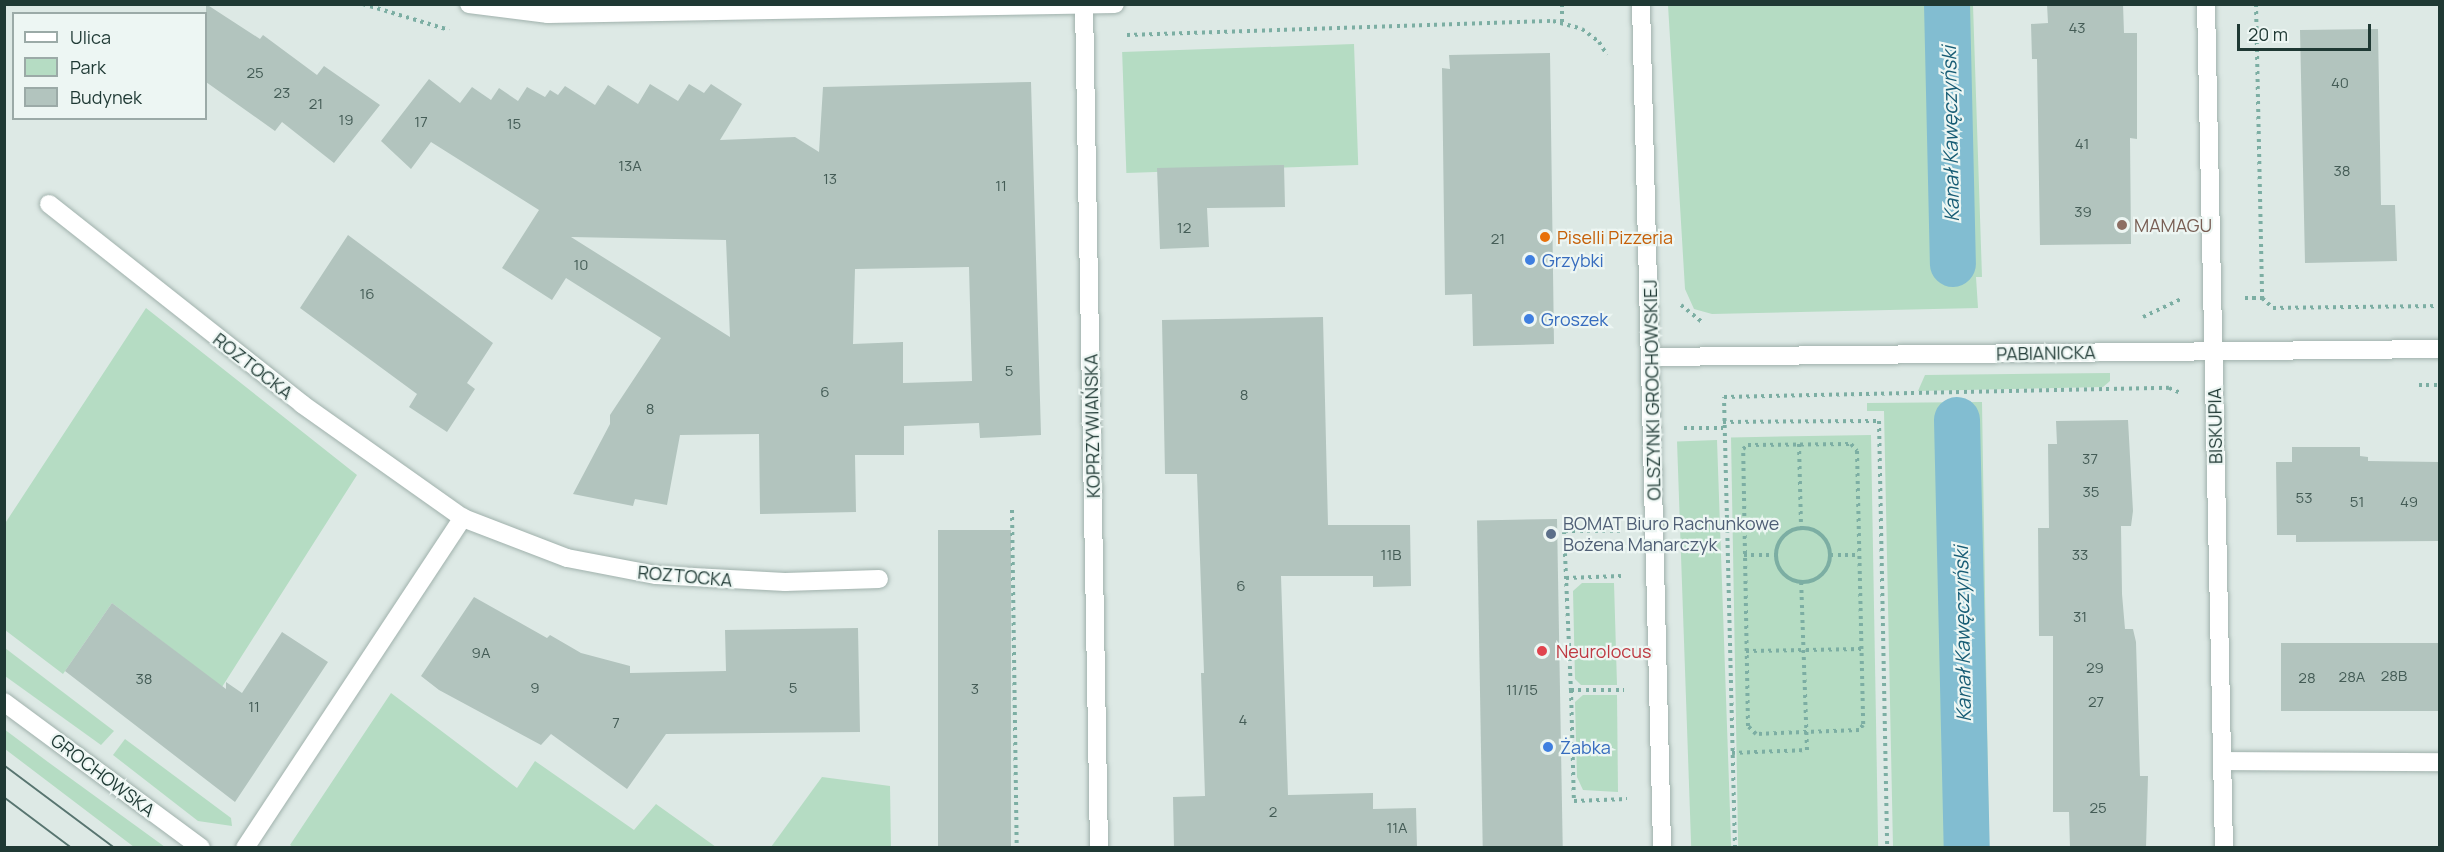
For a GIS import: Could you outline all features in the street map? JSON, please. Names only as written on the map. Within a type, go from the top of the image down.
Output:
[{"type":"street","points":[[469,4],[548,9],[1115,4]]},
{"type":"street","name":"OLSZYNKI GROCHOWSKIEJ","points":[[1641,4],[1652,357],[1662,848]]},
{"type":"street","name":"BISKUPIA","points":[[2206,4],[2224,848]]},
{"type":"street","name":"KOPRZYWIAŃSKA","points":[[1084,5],[1099,848]]},
{"type":"street","name":"ROZTOCKA","points":[[49,204],[302,404],[463,518],[567,558],[656,575],[785,582],[879,579]]},
{"type":"street","name":"PABIANICKA","points":[[1652,357],[2214,349],[2439,349]]},
{"type":"street","points":[[245,848],[463,518]]},
{"type":"street","name":"GROCHOWSKA","points":[[4,702],[201,848]]},
{"type":"street","points":[[2222,761],[2439,762]]},
{"type":"path","points":[[1562,4],[1562,22]]},
{"type":"path","points":[[2256,4],[2262,298]]},
{"type":"path","points":[[1125,35],[1562,22],[1581,29],[1599,42],[1610,65]]},
{"type":"path","points":[[2140,319],[2170,307],[2176,298],[2187,299]]},
{"type":"path","points":[[2241,298],[2262,298],[2273,308],[2439,306]]},
{"type":"path","points":[[1679,302],[1692,317],[1707,325]]},
{"type":"path","points":[[1735,848],[1724,397],[2169,388],[2184,398]]},
{"type":"path","points":[[1723,422],[1879,421],[1887,848]]},
{"type":"path","points":[[1798,444],[1801,527]]},
{"type":"path","points":[[1798,444],[1851,444],[1857,448],[1861,728],[1756,734],[1750,730],[1746,651],[1743,449],[1748,445],[1798,444]]},
{"type":"path","points":[[1012,510],[1017,848]]},
{"type":"path","points":[[1620,519],[1620,542]]},
{"type":"path","points":[[1801,527],[1819,533],[1830,548],[1824,572],[1814,580],[1801,582],[1788,578],[1778,568],[1775,555],[1778,542],[1787,531],[1801,527]]},
{"type":"path","points":[[1620,531],[1564,531],[1574,801],[1628,799]]},
{"type":"path","points":[[1744,555],[1775,555]]},
{"type":"path","points":[[1830,555],[1859,555]]},
{"type":"path","points":[[1621,565],[1622,587]]},
{"type":"path","points":[[1566,578],[1621,576]]},
{"type":"path","points":[[1732,753],[1807,750],[1801,582]]},
{"type":"path","points":[[1746,651],[1861,649]]},
{"type":"path","points":[[1624,679],[1625,701]]},
{"type":"path","points":[[1571,690],[1624,690]]},
{"type":"path","points":[[1627,788],[1628,809]]},
{"type":"green space","points":[[1668,5],[1973,5],[1982,277],[1976,277],[1978,308],[1712,314],[1694,309],[1685,289]]},
{"type":"green space","points":[[1354,44],[1358,165],[1126,173],[1122,52]]},
{"type":"green space","points":[[146,308],[357,475],[222,687],[112,603],[63,674],[5,630],[4,525]]},
{"type":"green space","points":[[2110,373],[2110,381],[2103,387],[1918,391],[1925,375]]},
{"type":"green space","points":[[1982,402],[1989,847],[1893,847],[1884,411],[1867,411],[1867,403]]},
{"type":"green space","points":[[1871,435],[1878,847],[1738,848],[1731,437]]},
{"type":"green space","points":[[1717,440],[1731,847],[1691,848],[1677,441]]},
{"type":"green space","points":[[1582,583],[1614,583],[1617,685],[1581,685],[1575,679],[1573,591]]},
{"type":"green space","points":[[5,648],[114,731],[101,745],[5,676]]},
{"type":"green space","points":[[391,693],[517,788],[535,761],[634,830],[656,804],[716,847],[293,847],[290,845]]},
{"type":"green space","points":[[1583,695],[1617,695],[1618,792],[1583,790],[1577,777],[1575,702]]},
{"type":"green space","points":[[4,729],[165,847],[134,847],[5,749]]},
{"type":"green space","points":[[125,739],[231,818],[232,826],[198,821],[113,755]]},
{"type":"green space","points":[[822,777],[890,786],[891,847],[771,847]]},
{"type":"building","points":[[206,4],[260,39],[263,35],[317,75],[324,66],[380,105],[334,163],[282,122],[275,131],[207,83]]},
{"type":"building","points":[[2047,4],[2123,4],[2124,33],[2137,33],[2137,139],[2130,138],[2131,244],[2040,245],[2037,59],[2032,59],[2031,24],[2048,23]]},
{"type":"building","points":[[2378,29],[2381,205],[2395,205],[2397,261],[2305,263],[2300,30]]},
{"type":"building","points":[[1550,53],[1554,344],[1473,346],[1472,294],[1445,295],[1442,68],[1450,69],[1449,55]]},
{"type":"building","points":[[429,79],[460,103],[472,87],[491,100],[499,88],[518,101],[527,87],[545,97],[550,90],[558,95],[565,86],[595,105],[608,85],[638,104],[650,84],[678,101],[689,84],[704,93],[711,84],[742,104],[720,140],[795,137],[819,152],[823,87],[1031,82],[1041,435],[980,438],[979,423],[904,426],[904,455],[855,455],[856,512],[760,514],[759,434],[680,435],[667,505],[635,499],[633,506],[573,494],[610,424],[610,415],[661,338],[566,278],[552,300],[502,268],[539,210],[431,142],[411,169],[381,141]],"holes":[[[571,237],[726,240],[730,337]],[[969,267],[972,381],[903,383],[903,342],[853,344],[855,269]]]},
{"type":"building","points":[[1284,165],[1285,207],[1207,208],[1209,247],[1160,249],[1157,168]]},
{"type":"building","points":[[348,235],[493,343],[467,383],[475,389],[447,432],[409,407],[417,394],[300,308]]},
{"type":"building","points":[[1323,317],[1328,525],[1410,525],[1411,586],[1373,587],[1373,576],[1281,576],[1288,795],[1373,793],[1373,809],[1416,808],[1417,848],[1174,848],[1173,797],[1205,796],[1201,673],[1204,673],[1197,474],[1165,474],[1162,320]]},
{"type":"building","points":[[2128,420],[2133,511],[2131,526],[2121,526],[2122,594],[2125,629],[2133,629],[2136,642],[2140,776],[2148,776],[2146,848],[2070,848],[2069,812],[2053,812],[2053,636],[2039,636],[2038,528],[2049,528],[2048,444],[2057,444],[2056,421]]},
{"type":"building","points":[[2292,447],[2360,447],[2360,456],[2368,457],[2368,461],[2439,462],[2439,541],[2296,542],[2296,535],[2277,535],[2276,462],[2292,462]]},
{"type":"building","points":[[1557,519],[1563,848],[1483,848],[1477,520]]},
{"type":"building","points":[[938,530],[1011,530],[1011,848],[938,848]]},
{"type":"building","points":[[474,597],[547,638],[550,635],[581,653],[630,666],[630,673],[726,671],[725,630],[858,628],[860,732],[666,734],[627,789],[551,734],[541,745],[439,690],[421,676]]},
{"type":"building","points":[[112,603],[226,689],[226,682],[242,693],[282,632],[328,662],[235,802],[65,671]]},
{"type":"building","points":[[2281,643],[2439,643],[2439,711],[2281,711]]},
{"type":"waterway","name":"Kanał Kawęczyński","points":[[1947,4],[1953,264]]},
{"type":"waterway","name":"Kanał Kawęczyński","points":[[1957,420],[1967,848]]},
{"type":"tram line","points":[[4,765],[115,848]]},
{"type":"tram line","points":[[4,797],[72,848]]},
{"type":"place","name":"MAMAGU","points":[[2122,225]]},
{"type":"place","name":"Piselli Pizzeria","points":[[1545,237]]},
{"type":"place","name":"Grzybki","points":[[1530,260]]},
{"type":"place","name":"Groszek","points":[[1529,319]]},
{"type":"place","name":"BOMAT Biuro Rachunkowe Bożena Manarczyk","points":[[1551,534]]},
{"type":"place","name":"Neurolocus","points":[[1542,651]]},
{"type":"place","name":"Żabka","points":[[1548,747]]}]
